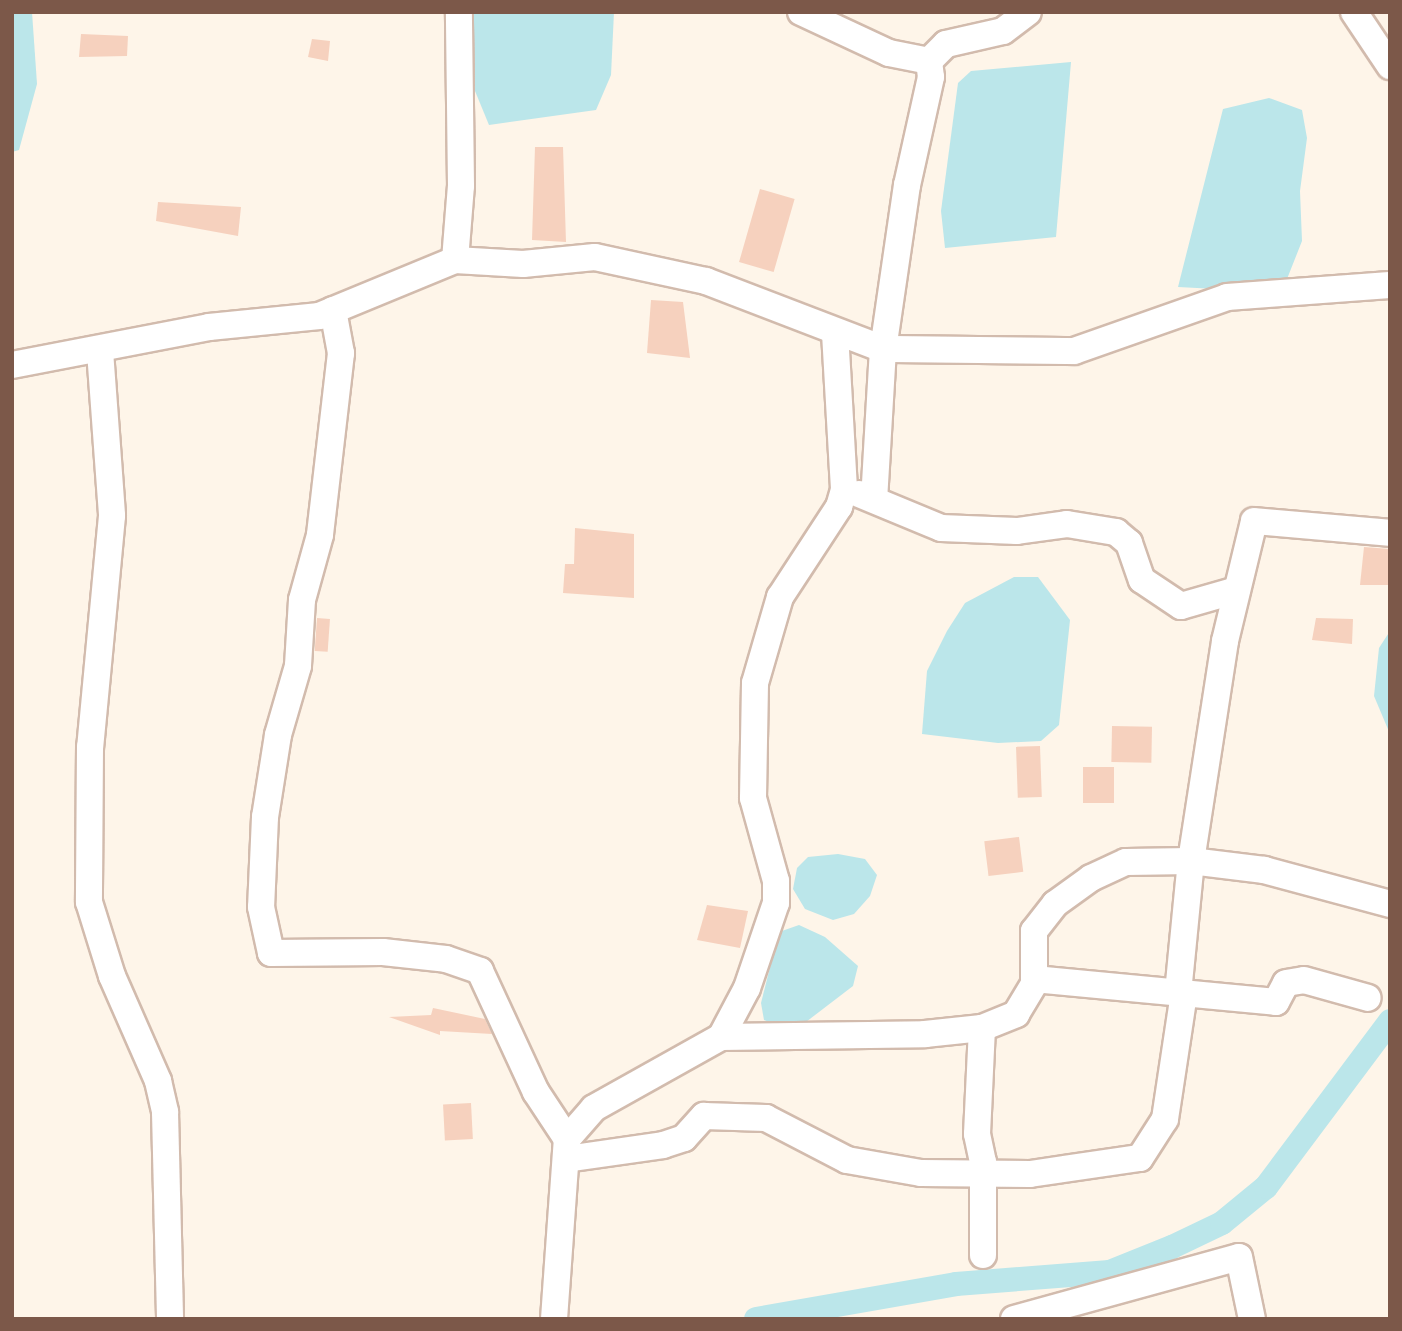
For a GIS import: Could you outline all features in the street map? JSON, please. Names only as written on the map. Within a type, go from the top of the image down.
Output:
[{"type":"street","points":[[455,260],[461,186],[459,12]]},
{"type":"street","points":[[801,12],[889,53],[929,61]]},
{"type":"street","points":[[929,61],[946,44],[1003,31],[1028,12]]},
{"type":"street","points":[[1354,12],[1390,66]]},
{"type":"street","points":[[874,499],[883,349],[907,185],[931,77],[929,61]]},
{"type":"street","points":[[12,365],[100,351],[209,327],[333,310],[455,260],[523,264],[595,257],[706,281],[883,349],[1074,351],[1227,297],[1390,285]]},
{"type":"street","points":[[333,310],[341,353],[320,536],[302,600],[298,666],[278,735],[265,817],[261,907],[271,953],[383,952],[446,959],[480,971],[536,1092],[567,1149]]},
{"type":"street","points":[[721,1037],[747,988],[776,903],[776,881],[753,798],[755,683],[780,597],[839,507],[844,489],[835,331]]},
{"type":"street","points":[[100,351],[112,516],[90,747],[89,902],[112,976],[158,1081],[165,1112],[170,1319]]},
{"type":"street","points":[[844,489],[941,528],[1017,531],[1067,524],[1115,532],[1129,543],[1142,580],[1181,606],[1237,590]]},
{"type":"street","points":[[567,1149],[663,1145],[684,1138],[704,1116],[766,1118],[867,1166],[1030,1174],[1140,1158],[1150,1150],[1165,1119],[1181,994],[1191,861],[1237,590],[1254,521],[1390,533]]},
{"type":"street","points":[[554,1319],[567,1149],[594,1108],[721,1037],[982,1028],[1016,1014],[1030,1000],[1034,979],[1034,931],[1076,888],[1126,862],[1191,861],[1264,870],[1390,904]]},
{"type":"street","points":[[1034,979],[1276,1002],[1286,983],[1304,980],[1368,998]]},
{"type":"street","points":[[982,1028],[977,1134],[983,1173],[983,1255]]},
{"type":"street","points":[[1014,1319],[1239,1257],[1252,1319]]},
{"type":"water","points":[[12,12],[32,12],[37,84],[19,150],[12,152]]},
{"type":"water","points":[[470,12],[614,12],[611,75],[596,110],[489,125],[468,74]]},
{"type":"water","points":[[1071,62],[1056,237],[945,248],[941,211],[958,83],[971,71]]},
{"type":"water","points":[[1269,98],[1302,110],[1307,138],[1300,191],[1302,241],[1287,279],[1254,291],[1178,287],[1223,109]]},
{"type":"water","points":[[1014,577],[1038,577],[1070,620],[1059,725],[1041,741],[998,743],[922,734],[927,671],[947,631],[965,603]]},
{"type":"water","points":[[1390,631],[1390,734],[1374,696],[1379,648]]},
{"type":"water","points":[[838,854],[865,859],[877,875],[870,896],[854,914],[833,920],[805,909],[793,889],[797,868],[808,857]]},
{"type":"water","points":[[799,925],[825,937],[858,966],[853,986],[802,1025],[782,1027],[764,1020],[761,1003],[779,932]]},
{"type":"building","points":[[81,34],[128,36],[127,56],[79,57]]},
{"type":"building","points":[[312,39],[330,41],[328,61],[308,57]]},
{"type":"building","points":[[535,147],[563,147],[566,242],[532,240]]},
{"type":"building","points":[[760,189],[795,199],[774,272],[739,262]]},
{"type":"building","points":[[158,202],[241,207],[238,236],[156,221]]},
{"type":"building","points":[[651,300],[683,302],[690,358],[647,353]]},
{"type":"building","points":[[575,528],[634,534],[634,598],[563,593],[565,564],[574,564]]},
{"type":"building","points":[[1364,547],[1390,549],[1390,585],[1360,585]]},
{"type":"building","points":[[317,618],[330,619],[328,652],[315,651]]},
{"type":"building","points":[[1316,618],[1353,619],[1352,644],[1312,640]]},
{"type":"building","points":[[1112,726],[1152,727],[1151,763],[1111,762]]},
{"type":"building","points":[[1040,746],[1042,797],[1018,798],[1016,747]]},
{"type":"building","points":[[1083,767],[1114,767],[1114,803],[1083,803]]},
{"type":"building","points":[[1019,837],[1023,872],[989,876],[984,841]]},
{"type":"building","points":[[707,905],[748,911],[740,948],[697,940]]},
{"type":"building","points":[[433,1008],[485,1019],[492,1034],[440,1031],[440,1035],[389,1017],[431,1015]]},
{"type":"building","points":[[471,1103],[473,1139],[445,1140],[443,1104]]},
{"type":"waterway","points":[[756,1319],[956,1284],[1110,1272],[1172,1247],[1222,1223],[1266,1187],[1390,1021]]}]
